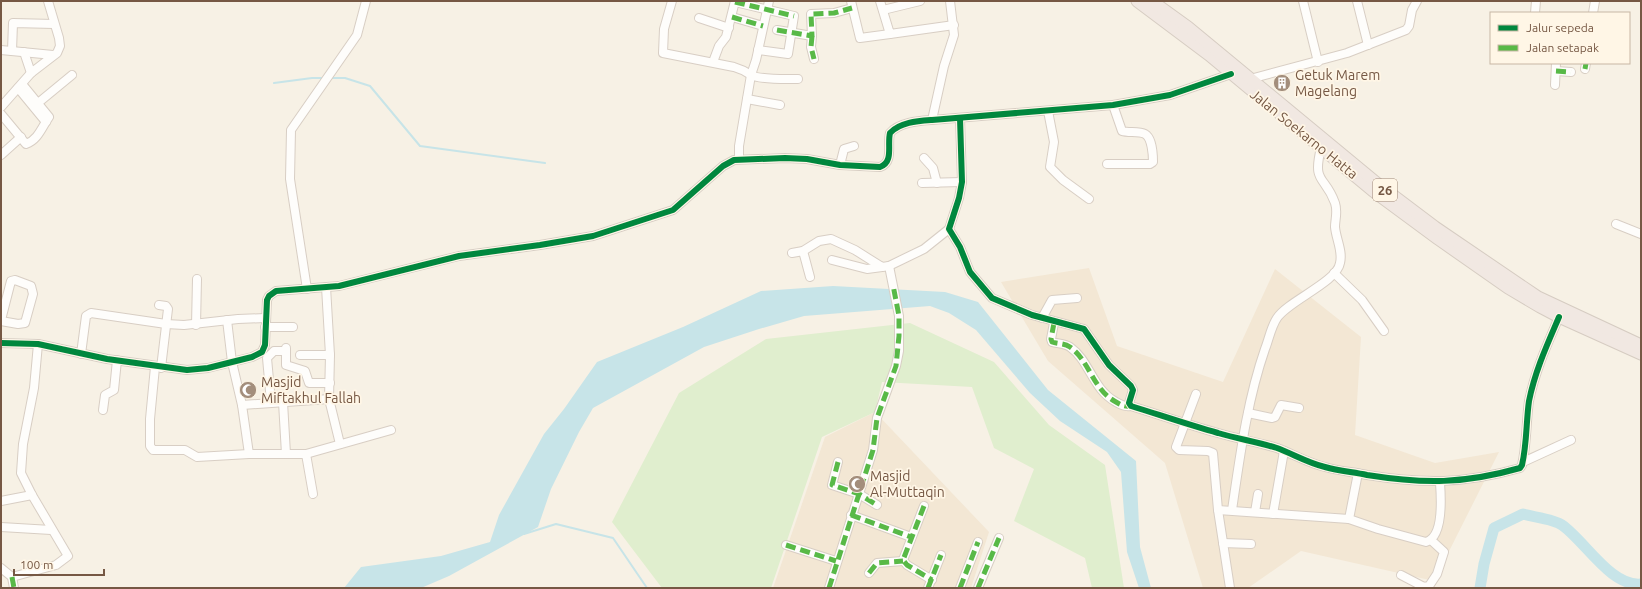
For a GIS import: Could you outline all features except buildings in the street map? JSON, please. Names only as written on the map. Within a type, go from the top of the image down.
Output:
[{"type":"highway","name":"Jalan Soekarno Hatta","points":[[1137,1],[1177,25],[1250,79],[1383,188],[1511,280],[1554,305],[1641,345]]},
{"type":"highway","name":"Jalan Soekarno Hatta","points":[[1152,1],[1231,74],[1373,191],[1438,239],[1508,288],[1559,317],[1641,354]]},
{"type":"street","points":[[1,107],[31,73],[53,55],[60,46],[48,1]]},
{"type":"street","points":[[307,290],[290,179],[291,132],[294,125],[357,35],[366,1]]},
{"type":"street","points":[[672,1],[664,29],[663,53],[713,62],[745,70],[751,75],[773,79],[798,79]]},
{"type":"street","points":[[739,159],[739,146],[751,75],[769,1]]},
{"type":"street","points":[[880,1],[890,34]]},
{"type":"street","points":[[883,10],[920,1]]},
{"type":"street","points":[[933,116],[944,66],[954,37],[954,25],[950,1]]},
{"type":"street","points":[[1303,1],[1318,62]]},
{"type":"street","points":[[1357,1],[1368,45]]},
{"type":"street","points":[[1407,1],[1412,10]]},
{"type":"street","points":[[1250,79],[1348,54],[1408,29],[1412,10],[1417,1]]},
{"type":"street","points":[[1535,12],[1536,1]]},
{"type":"street","points":[[1594,12],[1595,1]]},
{"type":"street","points":[[713,62],[719,46],[726,37],[735,2],[794,16],[790,52],[787,54],[758,50]]},
{"type":"street","points":[[814,59],[811,47],[811,14],[834,14],[852,4],[860,38],[954,25]]},
{"type":"street","points":[[732,17],[763,26]]},
{"type":"street","points":[[699,18],[729,28]]},
{"type":"street","points":[[12,51],[13,23],[54,24]]},
{"type":"street","points":[[777,30],[812,36]]},
{"type":"street","points":[[1,50],[53,55]]},
{"type":"street","points":[[24,52],[31,73]]},
{"type":"street","points":[[1555,86],[1556,67],[1571,72]]},
{"type":"street","points":[[1,343],[38,344],[81,354],[158,367],[194,370],[232,362],[252,357],[262,352],[265,345],[267,300],[271,294],[276,292],[339,286],[460,256],[580,239],[663,215],[678,208],[723,166],[739,159],[798,159],[840,165],[883,166],[889,159],[889,137],[892,132],[902,125],[933,116],[960,118],[1113,105],[1170,95],[1231,74]]},
{"type":"street","points":[[38,103],[72,76]]},
{"type":"street","points":[[1,114],[26,144],[33,142],[49,117],[38,103],[20,86]]},
{"type":"street","points":[[20,86],[46,122]]},
{"type":"street","points":[[747,100],[780,104]]},
{"type":"street","points":[[1107,164],[1150,164],[1153,162],[1152,148],[1147,137],[1143,134],[1122,131],[1113,105]]},
{"type":"street","points":[[1048,111],[1054,142],[1050,167],[1063,180],[1089,199]]},
{"type":"street","points":[[832,260],[867,269],[885,267],[924,249],[948,229],[958,203],[962,182],[960,118]]},
{"type":"street","points":[[1,155],[21,137]]},
{"type":"street","points":[[840,165],[844,149],[854,146]]},
{"type":"street","points":[[1232,510],[1248,413],[1260,364],[1278,318],[1334,273],[1339,267],[1341,261],[1336,227],[1337,210],[1334,200],[1318,174],[1317,164],[1321,148]]},
{"type":"street","points":[[924,158],[933,168],[937,183]]},
{"type":"street","points":[[922,183],[962,182]]},
{"type":"street","points":[[1616,224],[1641,234]]},
{"type":"street","points":[[948,229],[960,247],[970,272],[990,296],[1013,309],[1054,322],[1082,328],[1087,332],[1109,365],[1131,386],[1133,390],[1130,406]]},
{"type":"street","points":[[792,253],[803,251],[817,242],[832,239],[885,267],[893,286],[899,316],[899,351],[896,366],[877,418],[874,445],[836,561],[829,588]]},
{"type":"street","points":[[803,251],[810,277]]},
{"type":"street","points":[[1334,273],[1362,300],[1384,331]]},
{"type":"street","points":[[196,325],[197,279]]},
{"type":"street","points":[[15,280],[31,286],[33,294],[25,322],[18,324],[1,321],[11,281],[15,280]]},
{"type":"street","points":[[326,287],[330,355],[329,399],[340,444]]},
{"type":"street","points":[[1042,318],[1052,300],[1077,298]]},
{"type":"street","points":[[159,305],[168,307],[150,419],[150,446],[152,449],[185,450],[197,457],[249,454],[306,454],[391,430]]},
{"type":"street","points":[[81,354],[86,316],[89,313],[166,324],[196,325],[227,320],[266,318]]},
{"type":"street","points":[[1054,322],[1051,339],[1052,342],[1065,344],[1072,350],[1094,382],[1106,396],[1124,406],[1130,406],[1284,451],[1325,467],[1417,482],[1440,482],[1507,472],[1520,468],[1523,462],[1527,416],[1534,382],[1542,356],[1559,317]]},
{"type":"street","points":[[227,320],[232,362],[242,405],[249,454]]},
{"type":"street","points":[[265,327],[293,327]]},
{"type":"street","points":[[12,577],[56,566],[68,555],[51,530],[21,473],[21,463],[34,388],[38,344]]},
{"type":"street","points":[[271,402],[267,358],[274,351],[286,349],[285,364],[305,371],[309,383],[330,383]]},
{"type":"street","points":[[300,355],[330,355]]},
{"type":"street","points":[[103,410],[105,395],[114,390],[117,360]]},
{"type":"street","points":[[1196,394],[1184,422],[1177,448],[1179,450],[1212,452],[1218,510],[1230,588]]},
{"type":"street","points":[[242,405],[329,399]]},
{"type":"street","points":[[283,402],[286,454]]},
{"type":"street","points":[[1248,413],[1275,418],[1281,405],[1299,408]]},
{"type":"street","points":[[1523,462],[1571,440]]},
{"type":"street","points":[[1273,514],[1284,451]]},
{"type":"street","points":[[306,454],[313,494]]},
{"type":"street","points":[[838,462],[832,485],[859,494],[877,505]]},
{"type":"street","points":[[1349,519],[1358,473]]},
{"type":"street","points":[[1218,510],[1349,519],[1408,538],[1426,542],[1431,540],[1440,519],[1440,482]]},
{"type":"street","points":[[1255,512],[1258,494]]},
{"type":"street","points":[[1,501],[32,495]]},
{"type":"street","points":[[903,561],[924,506]]},
{"type":"street","points":[[851,515],[911,537]]},
{"type":"street","points":[[1,527],[51,530]]},
{"type":"street","points":[[978,588],[999,538]]},
{"type":"street","points":[[1401,575],[1424,587],[1429,586],[1436,574],[1444,552],[1431,540]]},
{"type":"street","points":[[960,588],[978,542]]},
{"type":"street","points":[[1223,543],[1251,544]]},
{"type":"street","points":[[786,545],[836,561]]},
{"type":"street","points":[[928,588],[941,555]]},
{"type":"street","points":[[869,573],[878,562],[903,561],[932,580]]},
{"type":"street","points":[[1,568],[12,577],[14,588]]},
{"type":"shaded area","points":[[1089,268],[1117,346],[1223,382],[1275,269],[1361,337],[1355,435],[1435,463],[1499,452],[1434,581],[1301,551],[1248,588],[1203,588],[1165,463],[1048,361],[1001,282]]},
{"type":"shaded area","points":[[875,412],[989,532],[971,588],[773,588],[825,437]]},
{"type":"green space","points":[[910,323],[994,362],[1049,425],[1105,465],[1124,588],[1092,588],[1085,558],[1014,521],[1034,469],[994,448],[972,387],[882,382],[875,412],[822,437],[771,588],[662,588],[612,522],[679,393],[766,339]]},
{"type":"water","points":[[833,286],[945,292],[978,302],[1048,390],[1136,461],[1140,547],[1151,588],[1139,588],[1127,552],[1121,472],[1107,452],[1060,421],[1030,393],[976,330],[949,313],[930,306],[804,316],[704,347],[593,408],[579,432],[551,489],[538,527],[449,576],[421,588],[344,588],[361,567],[441,556],[490,542],[499,515],[544,434],[564,409],[597,362],[683,327],[761,291]]},
{"type":"waterway","points":[[274,83],[312,78],[325,78]]},
{"type":"waterway","points":[[329,78],[345,78],[370,86],[420,146],[545,163]]},
{"type":"waterway","points":[[1480,588],[1484,564],[1494,528],[1523,514],[1549,520],[1562,525],[1571,532],[1609,571],[1630,583],[1641,584]]},
{"type":"waterway","points":[[524,534],[556,524],[613,538],[647,588]]},
{"type":"marked path","points":[[735,2],[794,16]]},
{"type":"marked path","points":[[777,30],[812,36],[811,14],[834,13],[852,8]]},
{"type":"marked path","points":[[732,17],[763,26]]},
{"type":"marked path","points":[[812,36],[811,47],[814,59]]},
{"type":"marked path","points":[[1585,69],[1586,64]]},
{"type":"marked path","points":[[1556,71],[1571,72]]},
{"type":"marked path","points":[[829,588],[873,450],[877,418],[896,366],[899,316],[893,285]]},
{"type":"marked path","points":[[1054,323],[1051,339],[1052,342],[1070,347],[1077,353],[1096,383],[1108,396],[1121,405],[1130,406]]},
{"type":"marked path","points":[[838,462],[832,485],[859,494],[877,505]]},
{"type":"marked path","points":[[924,506],[903,560],[907,565],[932,580]]},
{"type":"marked path","points":[[851,515],[911,537]]},
{"type":"marked path","points":[[978,588],[999,538]]},
{"type":"marked path","points":[[960,588],[978,542]]},
{"type":"marked path","points":[[786,545],[836,561]]},
{"type":"marked path","points":[[928,588],[941,555]]},
{"type":"marked path","points":[[869,573],[877,563],[903,561]]},
{"type":"marked path","points":[[12,577],[14,588]]},
{"type":"cycle path","points":[[1,343],[38,344],[107,359],[187,370],[208,368],[252,357],[262,352],[265,345],[267,300],[269,296],[276,291],[339,286],[459,256],[593,236],[673,210],[723,166],[734,160],[785,158],[807,159],[840,165],[880,167],[884,165],[889,157],[890,133],[894,129],[904,124],[927,120],[1113,105],[1170,95],[1231,74]]},
{"type":"cycle path","points":[[960,118],[962,182],[959,198],[949,229],[960,247],[970,272],[992,298],[1032,315],[1084,329],[1109,365],[1131,386],[1133,390],[1129,403],[1131,406],[1207,430],[1277,448],[1313,463],[1330,468],[1367,475],[1407,480],[1444,481],[1462,480],[1500,473],[1520,468],[1522,465],[1525,449],[1529,401],[1542,358],[1559,317]]},
{"type":"place","name":"Getuk Marem Magelang","points":[[1282,83]]},
{"type":"place","name":"Masjid Miftakhul Fallah","points":[[248,390]]},
{"type":"place","name":"Masjid Al-Muttaqin","points":[[857,484]]}]
